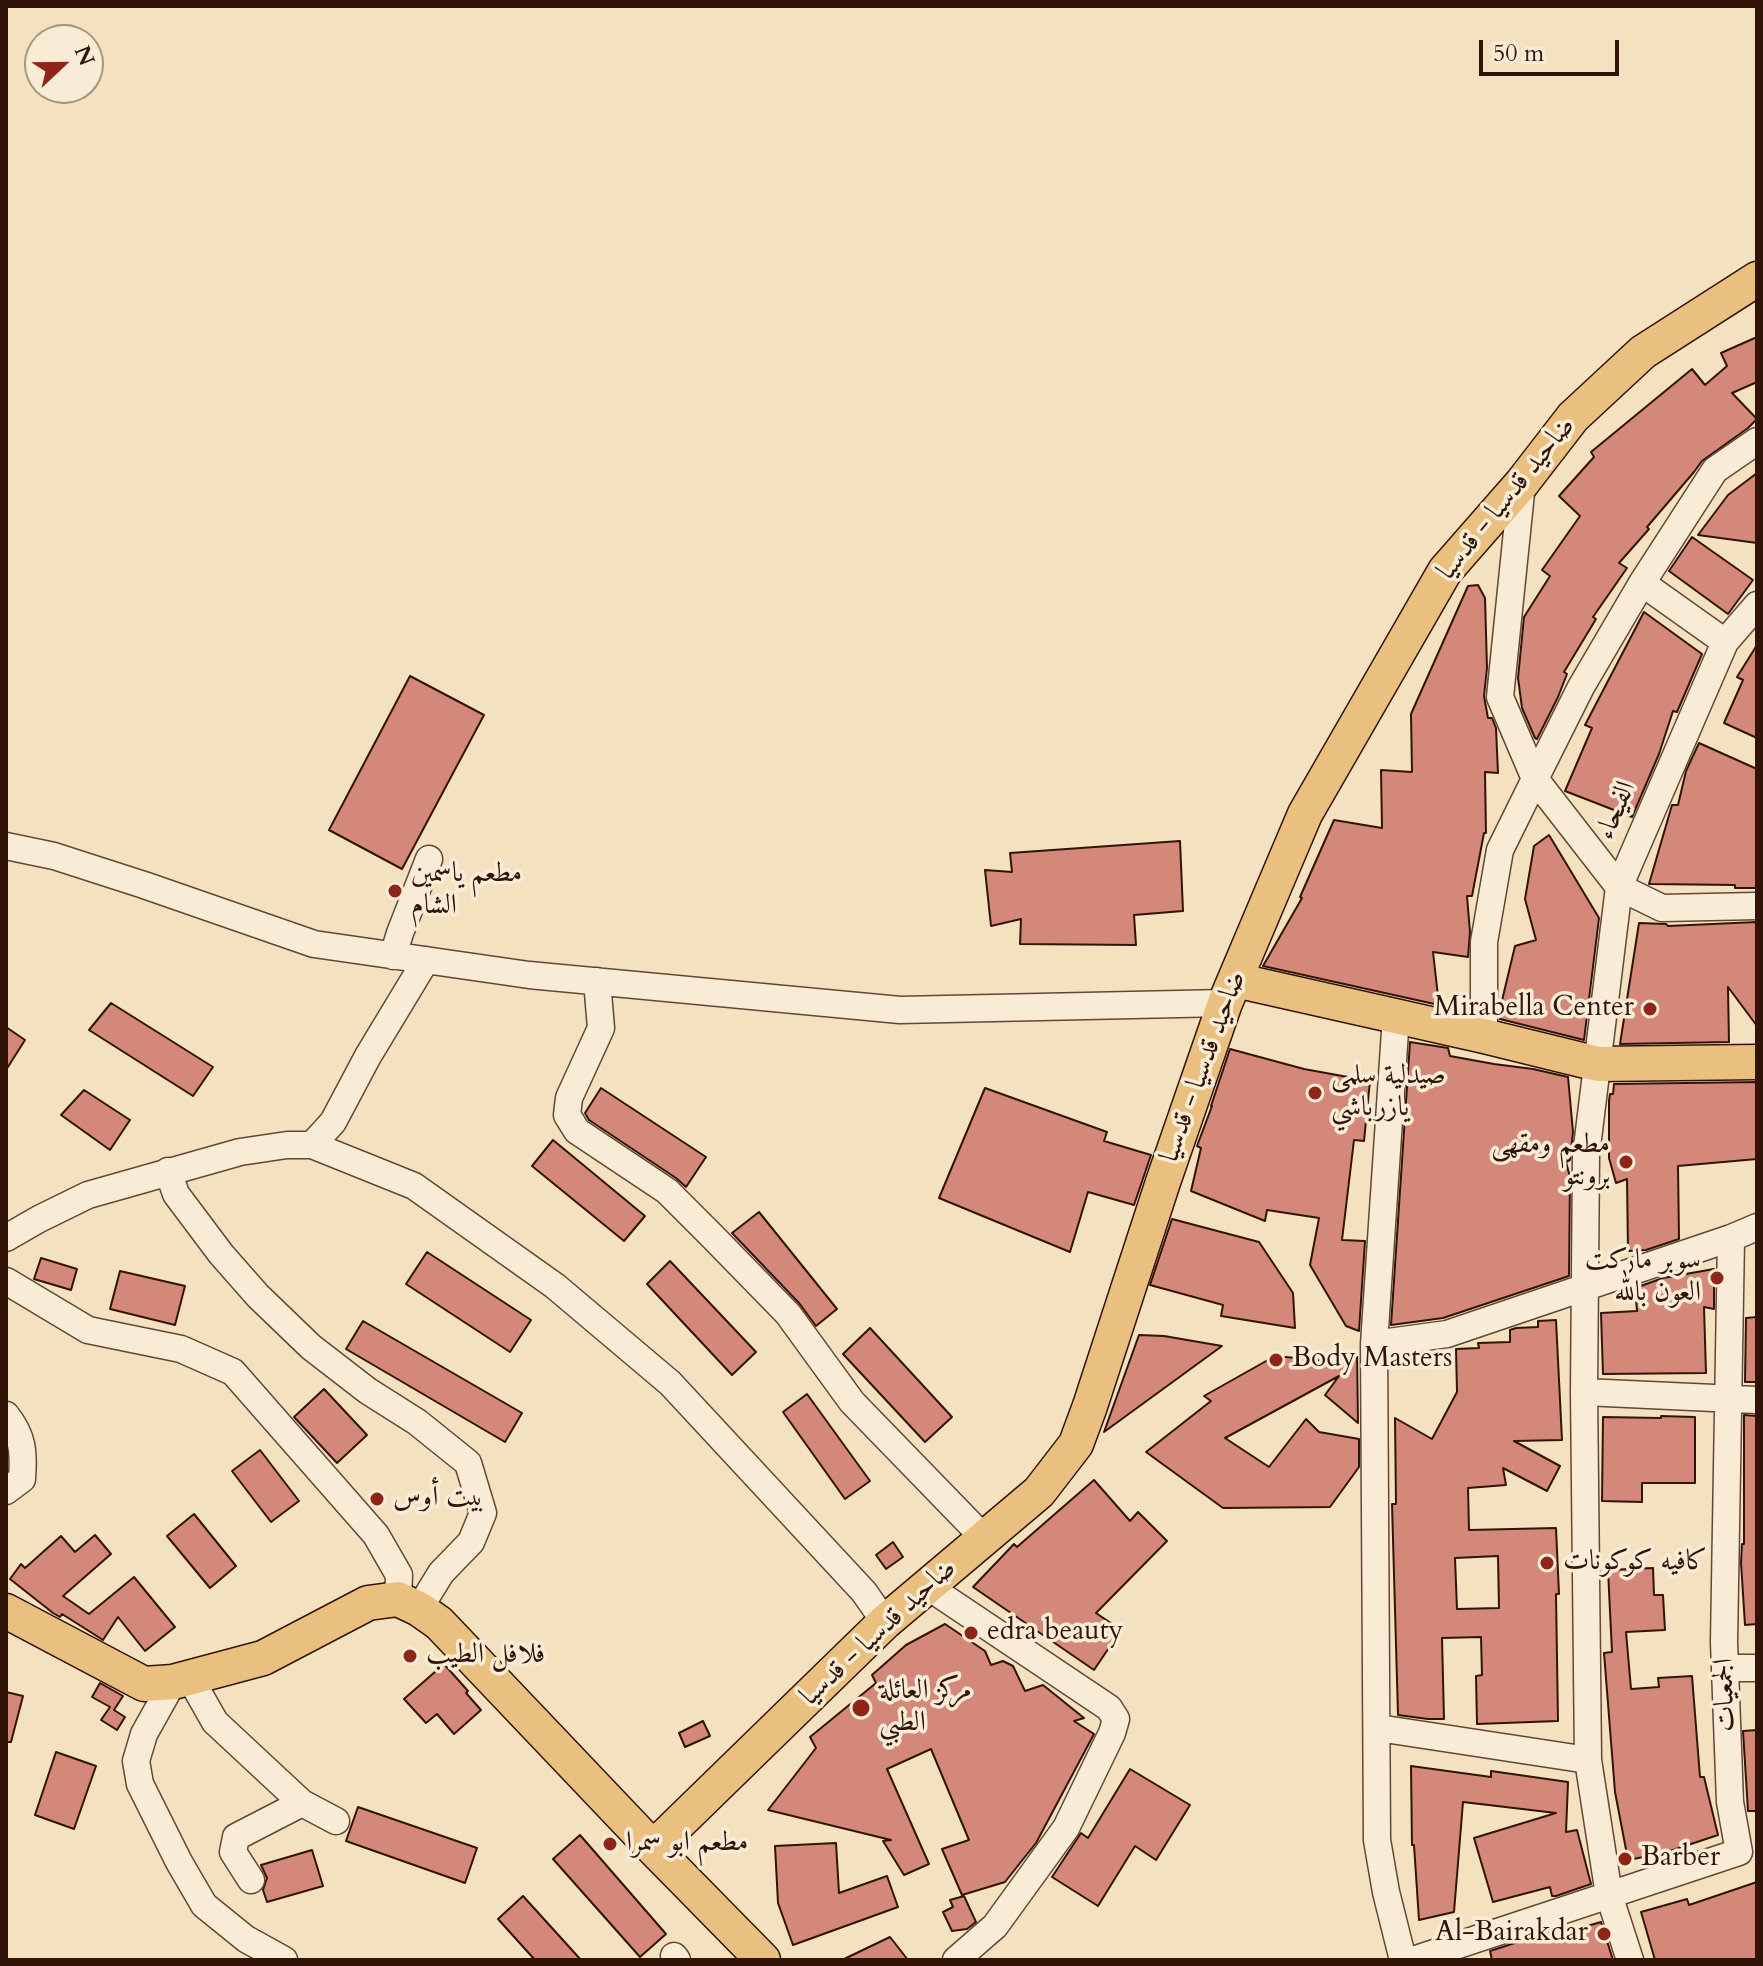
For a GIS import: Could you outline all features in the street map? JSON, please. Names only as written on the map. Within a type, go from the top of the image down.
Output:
[{"type":"main road","name":"ضاحيد قدسيا - قدسيا","points":[[653,1848],[885,1622],[1039,1492],[1076,1444],[1230,992],[1305,814],[1445,571],[1522,483],[1573,417],[1643,352],[1757,279]]},
{"type":"main road","points":[[1230,992],[1396,1016],[1598,1064],[1757,1062]]},
{"type":"main road","points":[[7,1610],[144,1684],[182,1680],[263,1658],[368,1603],[408,1604],[439,1623],[763,1960]]},
{"type":"street","points":[[1484,1036],[1484,942],[1500,850],[1581,687],[1642,583],[1715,470],[1757,441]]},
{"type":"street","points":[[1522,483],[1500,697],[1535,779],[1619,887],[1662,908],[1757,906]]},
{"type":"street","points":[[1642,583],[1725,642]]},
{"type":"street","name":"الفيحاء","points":[[1598,1064],[1619,887],[1725,642],[1757,605]]},
{"type":"street","points":[[6,846],[54,856],[114,875],[314,944],[529,975],[900,1010],[1230,992]]},
{"type":"street","points":[[393,956],[429,859]]},
{"type":"street","points":[[312,1145],[333,1122],[368,1056],[426,960]]},
{"type":"street","points":[[597,981],[601,1028],[569,1098],[567,1115],[577,1131],[677,1200],[788,1314],[852,1402],[983,1537]]},
{"type":"street","points":[[1396,1016],[1374,1344],[1377,1840],[1403,1960]]},
{"type":"street","points":[[1598,1064],[1586,1155],[1584,1392],[1588,1760],[1609,1895],[1630,1960]]},
{"type":"street","points":[[6,1238],[88,1195],[240,1152],[287,1145],[312,1145],[414,1186],[555,1286],[670,1383],[864,1592],[885,1622]]},
{"type":"street","points":[[6,1281],[88,1330],[181,1349],[233,1372],[376,1535],[399,1575],[408,1604],[471,1542],[483,1513],[468,1463],[417,1422],[368,1391],[311,1347],[258,1296],[221,1254],[176,1194],[168,1171]]},
{"type":"street","points":[[1374,1344],[1447,1334],[1757,1227]]},
{"type":"street","name":"الجمعيات","points":[[1413,1960],[1463,1952],[1609,1895],[1748,1849],[1730,1802],[1725,1668],[1731,1238]]},
{"type":"street","points":[[1584,1392],[1757,1400]]},
{"type":"street","points":[[6,1415],[17,1428],[24,1453],[22,1479],[6,1491]]},
{"type":"street","points":[[927,1586],[1109,1708],[1116,1719],[1066,1828],[995,1926],[956,1960]]},
{"type":"street","points":[[1725,1668],[1757,1668]]},
{"type":"street","points":[[284,1960],[246,1939],[204,1905],[140,1784],[136,1761],[144,1734],[182,1680],[215,1722],[302,1803],[336,1821]]},
{"type":"street","points":[[1378,1728],[1588,1760]]},
{"type":"street","points":[[251,1880],[233,1852],[236,1837],[302,1803]]},
{"type":"building","points":[[1757,337],[1757,382],[1732,393],[1757,419],[1702,461],[1619,563],[1627,568],[1593,617],[1596,619],[1564,672],[1567,674],[1558,697],[1535,738],[1522,708],[1518,678],[1524,617],[1550,576],[1542,570],[1580,516],[1559,496],[1594,457],[1591,452],[1692,369],[1705,385],[1727,366],[1721,353]]},
{"type":"building","points":[[1757,473],[1757,543],[1698,535],[1728,495]]},
{"type":"building","points":[[1692,537],[1753,580],[1728,614],[1669,571]]},
{"type":"building","points":[[1478,585],[1485,598],[1487,668],[1484,696],[1488,718],[1492,718],[1496,728],[1498,773],[1485,772],[1486,833],[1472,896],[1467,896],[1470,932],[1468,957],[1433,952],[1439,1005],[1263,966],[1302,898],[1334,820],[1382,828],[1381,770],[1412,772],[1411,714],[1468,586]]},
{"type":"building","points":[[1644,612],[1702,654],[1677,712],[1673,711],[1659,754],[1632,817],[1565,791],[1592,728],[1585,725]]},
{"type":"building","points":[[1757,645],[1757,738],[1724,723],[1743,680],[1737,677]]},
{"type":"building","points":[[410,676],[484,715],[402,869],[329,830]]},
{"type":"building","points":[[1699,743],[1757,769],[1757,888],[1649,884],[1672,805],[1678,805],[1686,771]]},
{"type":"building","points":[[1549,835],[1599,918],[1584,1040],[1500,1019],[1515,946],[1536,940],[1525,899],[1534,846]]},
{"type":"building","points":[[1180,841],[1183,911],[1134,915],[1136,945],[1020,944],[1021,919],[991,926],[985,870],[1012,872],[1010,853]]},
{"type":"building","points":[[1757,922],[1757,1026],[1728,987],[1729,1042],[1620,1044],[1639,923],[1668,926]]},
{"type":"building","points":[[111,1003],[213,1067],[193,1096],[89,1030]]},
{"type":"building","points":[[6,1027],[25,1040],[6,1070]]},
{"type":"building","points":[[1410,1042],[1448,1048],[1450,1056],[1568,1077],[1573,1132],[1570,1160],[1566,1162],[1570,1177],[1569,1276],[1443,1318],[1391,1325]]},
{"type":"building","points":[[1230,1049],[1304,1069],[1370,1081],[1364,1141],[1354,1140],[1342,1240],[1365,1241],[1359,1331],[1346,1326],[1310,1265],[1319,1218],[1267,1210],[1265,1221],[1191,1191],[1201,1148],[1197,1146]]},
{"type":"building","points":[[1757,1082],[1757,1159],[1678,1166],[1679,1239],[1646,1250],[1628,1251],[1627,1179],[1616,1183],[1609,1158],[1609,1101],[1614,1084]]},
{"type":"building","points":[[601,1088],[706,1157],[686,1187],[589,1120],[585,1113]]},
{"type":"building","points":[[985,1088],[1107,1132],[1104,1141],[1151,1155],[1134,1205],[1088,1192],[1070,1252],[939,1198]]},
{"type":"building","points":[[84,1090],[130,1120],[110,1150],[61,1115]]},
{"type":"building","points":[[553,1140],[645,1216],[624,1241],[532,1166]]},
{"type":"building","points":[[759,1212],[837,1309],[816,1326],[799,1303],[732,1233]]},
{"type":"building","points":[[1172,1219],[1259,1242],[1293,1293],[1295,1328],[1221,1316],[1223,1305],[1150,1285]]},
{"type":"building","points":[[427,1252],[531,1320],[510,1352],[406,1284]]},
{"type":"building","points":[[41,1258],[77,1269],[71,1290],[34,1279]]},
{"type":"building","points":[[670,1261],[756,1352],[732,1375],[647,1284]]},
{"type":"building","points":[[1714,1269],[1714,1309],[1704,1307],[1706,1373],[1603,1374],[1601,1313],[1637,1311],[1635,1288],[1663,1278]]},
{"type":"building","points":[[120,1271],[185,1286],[175,1325],[110,1309]]},
{"type":"building","points":[[1757,1317],[1757,1382],[1745,1382],[1746,1318]]},
{"type":"building","points":[[1556,1320],[1562,1440],[1514,1441],[1560,1466],[1547,1491],[1503,1468],[1506,1485],[1468,1488],[1469,1530],[1556,1528],[1558,1721],[1477,1724],[1476,1676],[1482,1675],[1481,1637],[1442,1638],[1444,1719],[1398,1715],[1392,1504],[1396,1504],[1395,1418],[1432,1439],[1457,1392],[1456,1349],[1479,1348],[1478,1343],[1510,1342],[1510,1330],[1538,1327],[1538,1321]],"holes":[[[1498,1556],[1499,1608],[1457,1609],[1455,1558]]]},
{"type":"building","points":[[363,1321],[522,1413],[505,1442],[346,1349]]},
{"type":"building","points":[[870,1328],[952,1417],[925,1442],[843,1354]]},
{"type":"building","points":[[1139,1335],[1222,1346],[1104,1432]]},
{"type":"building","points":[[1357,1352],[1358,1423],[1325,1395],[1339,1376],[1225,1438],[1269,1467],[1306,1419],[1319,1432],[1359,1439],[1359,1467],[1330,1507],[1223,1508],[1146,1452],[1211,1401],[1204,1396],[1275,1356],[1349,1363]]},
{"type":"building","points":[[324,1389],[367,1435],[337,1463],[294,1417]]},
{"type":"building","points":[[807,1394],[870,1481],[845,1499],[783,1412]]},
{"type":"building","points":[[1744,1415],[1757,1416],[1757,1624],[1745,1625],[1741,1563],[1744,1544]]},
{"type":"building","points":[[1603,1417],[1695,1417],[1695,1483],[1642,1483],[1642,1502],[1602,1501]]},
{"type":"building","points":[[260,1450],[299,1501],[271,1522],[232,1471]]},
{"type":"building","points":[[1094,1480],[1130,1521],[1138,1512],[1167,1541],[1096,1613],[1121,1630],[1094,1670],[973,1587],[1014,1544],[1017,1547]]},
{"type":"building","points":[[194,1514],[236,1566],[210,1588],[167,1536]]},
{"type":"building","points":[[95,1535],[111,1554],[63,1596],[89,1614],[134,1577],[175,1627],[145,1651],[118,1617],[103,1640],[62,1614],[60,1617],[53,1613],[10,1579],[21,1564],[25,1568],[61,1536],[75,1552]]},
{"type":"building","points":[[893,1542],[903,1557],[886,1569],[876,1555]]},
{"type":"building","points":[[1653,1568],[1654,1595],[1663,1595],[1665,1630],[1626,1632],[1631,1689],[1659,1687],[1658,1678],[1692,1676],[1700,1777],[1704,1777],[1718,1835],[1664,1853],[1628,1860],[1615,1792],[1604,1653],[1612,1652],[1608,1570]]},
{"type":"building","points":[[945,1624],[985,1651],[991,1665],[1003,1661],[1013,1666],[1025,1691],[1043,1685],[1084,1718],[1074,1721],[1094,1734],[1036,1843],[1005,1882],[962,1895],[942,1849],[969,1840],[931,1749],[887,1769],[929,1864],[904,1875],[883,1841],[891,1840],[768,1810],[816,1748],[810,1737],[876,1683],[872,1675],[906,1645]]},
{"type":"building","points":[[444,1664],[481,1710],[454,1734],[437,1714],[426,1723],[404,1699]]},
{"type":"building","points":[[100,1683],[123,1696],[114,1710],[125,1717],[117,1730],[101,1720],[110,1707],[92,1697]]},
{"type":"building","points":[[6,1692],[23,1696],[11,1742],[6,1742]]},
{"type":"building","points":[[703,1721],[710,1736],[685,1747],[679,1733]]},
{"type":"building","points":[[1757,1730],[1757,1811],[1748,1811],[1743,1731]]},
{"type":"building","points":[[56,1752],[96,1766],[74,1829],[35,1815]]},
{"type":"building","points":[[1411,1766],[1491,1777],[1491,1771],[1568,1782],[1566,1832],[1577,1830],[1591,1884],[1556,1896],[1552,1896],[1550,1887],[1493,1902],[1474,1838],[1556,1813],[1463,1802],[1454,1912],[1419,1920],[1412,1845]]},
{"type":"building","points":[[1130,1769],[1190,1805],[1156,1860],[1135,1846],[1098,1906],[1052,1877],[1081,1833],[1088,1838]]},
{"type":"building","points":[[358,1807],[477,1848],[465,1883],[346,1841]]},
{"type":"building","points":[[580,1835],[666,1934],[640,1957],[553,1859]]},
{"type":"building","points":[[836,1843],[839,1893],[887,1876],[898,1907],[793,1945],[778,1903],[775,1846]]},
{"type":"building","points":[[312,1850],[323,1886],[267,1902],[263,1890],[267,1878],[261,1865]]},
{"type":"building","points":[[1757,1882],[1757,1960],[1655,1960],[1641,1912],[1687,1899],[1689,1905]]},
{"type":"building","points":[[523,1896],[581,1960],[535,1960],[498,1919]]},
{"type":"building","points":[[964,1896],[976,1922],[967,1929],[952,1931],[943,1912],[953,1907],[950,1900]]},
{"type":"building","points":[[1601,1922],[1613,1960],[1492,1960],[1490,1951],[1558,1929],[1559,1934]]},
{"type":"building","points":[[890,1937],[908,1960],[842,1960]]},
{"type":"place","name":"مطعم ياسمين الشام","points":[[395,891]]},
{"type":"place","name":"Mirabella Center","points":[[1650,1009]]},
{"type":"place","name":"صيدلية سلمى يازرباشي","points":[[1315,1093]]},
{"type":"place","name":"مطعم ومقهى برونتو","points":[[1626,1162]]},
{"type":"place","name":"سوبر ماركت العون بالله","points":[[1717,1278]]},
{"type":"place","name":"Body Masters","points":[[1276,1360]]},
{"type":"place","name":"بيت أوس","points":[[377,1499]]},
{"type":"place","name":"كافيه كوكونات","points":[[1547,1563]]},
{"type":"place","name":"edra beauty","points":[[971,1633]]},
{"type":"place","name":"فلافل الطيب","points":[[410,1656]]},
{"type":"place","name":"مركز العائلة الطبي","points":[[861,1708]]},
{"type":"place","name":"مطعم ابو سمرا","points":[[610,1844]]},
{"type":"place","name":"Barber","points":[[1625,1859]]},
{"type":"place","name":"Al-Bairakdar","points":[[1604,1934]]}]
